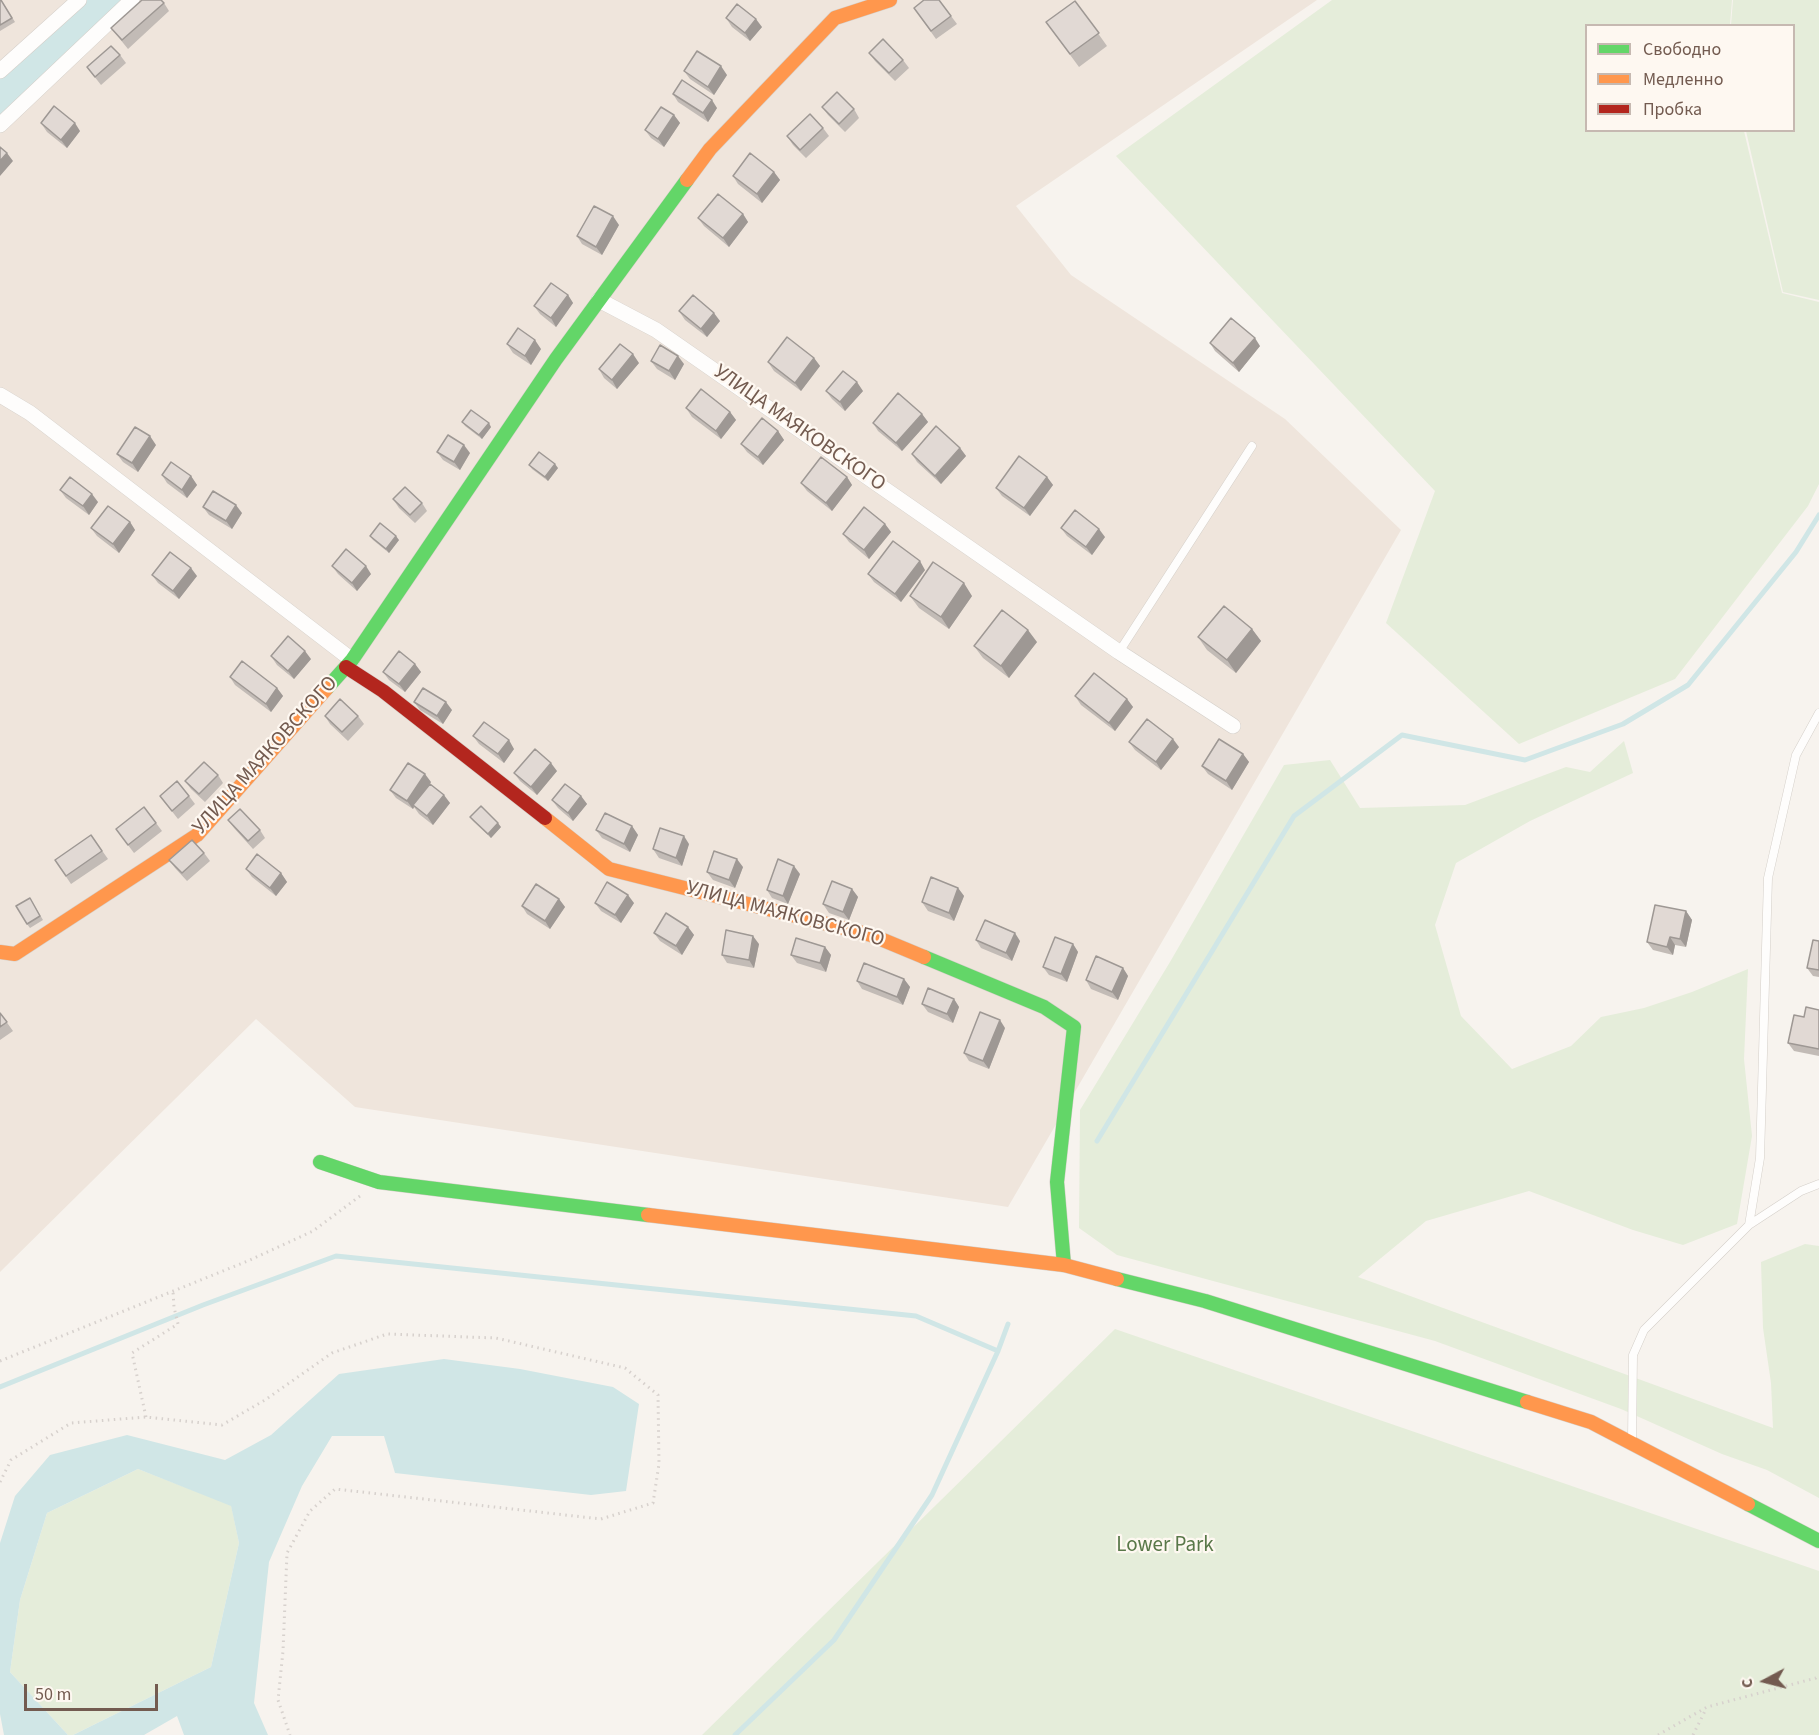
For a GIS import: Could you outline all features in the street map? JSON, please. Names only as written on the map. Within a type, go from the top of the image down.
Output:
[{"type":"street","points":[[0,71],[79,0]]},
{"type":"street","points":[[0,125],[132,0]]},
{"type":"street","name":"УЛИЦА МАЯКОВСКОГО","points":[[0,952],[15,954],[197,835],[349,663],[556,359],[710,149],[836,18],[890,0]]},
{"type":"street","name":"УЛИЦА МАЯКОВСКОГО","points":[[599,300],[657,330],[1119,652],[1233,726]]},
{"type":"street","name":"УЛИЦА МАЯКОВСКОГО","points":[[0,395],[30,412],[609,869],[871,935],[1044,1007],[1074,1027],[1058,1182],[1064,1265]]},
{"type":"street","points":[[320,1162],[379,1182],[1064,1265],[1205,1301],[1591,1422],[1819,1540]]},
{"type":"lane","points":[[1119,652],[1252,446]]},
{"type":"lane","points":[[1749,1225],[1760,1158],[1768,878],[1796,755],[1819,713]]},
{"type":"lane","points":[[1632,1443],[1633,1354],[1644,1330],[1749,1225],[1801,1191],[1819,1184]]},
{"type":"path","points":[[0,1361],[250,1260],[313,1231],[379,1182]]},
{"type":"path","points":[[146,1417],[132,1353],[178,1324],[173,1291]]},
{"type":"path","points":[[0,1482],[11,1460],[71,1423],[146,1417],[222,1425],[265,1400],[332,1353],[387,1334],[496,1338],[625,1368],[658,1395],[659,1464],[653,1503],[601,1520],[335,1489],[310,1511],[287,1553],[283,1651],[278,1700],[290,1735]]},
{"type":"path","points":[[1658,1735],[1707,1707],[1819,1676]]},
{"type":"path","points":[[1693,1735],[1707,1707]]},
{"type":"shaded area","points":[[0,0],[1317,0],[1016,206],[1071,275],[1285,419],[1401,530],[1008,1207],[355,1107],[256,1019],[0,1272]]},
{"type":"shaded area","points":[[444,1359],[520,1369],[613,1387],[639,1404],[626,1491],[591,1495],[395,1473],[384,1436],[332,1436],[302,1486],[269,1562],[254,1703],[268,1735],[184,1735],[177,1716],[144,1735],[73,1735],[211,1667],[239,1543],[231,1506],[138,1469],[47,1513],[20,1600],[10,1672],[68,1735],[4,1735],[0,1714],[0,1543],[15,1496],[50,1455],[127,1435],[225,1460],[271,1435],[339,1374]]},
{"type":"green space","points":[[1332,0],[1732,0],[1730,24],[1585,24],[1585,132],[1744,132],[1782,293],[1819,302],[1819,484],[1808,506],[1675,679],[1519,744],[1386,623],[1435,491],[1116,156]]},
{"type":"green space","points":[[1733,0],[1819,0],[1819,300],[1783,292],[1746,132],[1795,132],[1795,24],[1731,24]]},
{"type":"green space","points":[[1624,741],[1633,773],[1530,821],[1456,863],[1435,925],[1461,1016],[1512,1069],[1571,1046],[1601,1017],[1644,1008],[1692,992],[1748,969],[1744,1059],[1752,1136],[1737,1224],[1683,1245],[1633,1230],[1529,1191],[1426,1221],[1358,1277],[1773,1428],[1771,1383],[1763,1328],[1761,1262],[1805,1244],[1819,1246],[1819,1498],[1767,1470],[1722,1454],[1621,1409],[1435,1341],[1117,1255],[1079,1228],[1080,1110],[1170,962],[1284,765],[1330,760],[1360,808],[1465,805],[1566,767],[1590,772]]},
{"type":"green space","name":"Lower Park","points":[[1115,1329],[1819,1571],[1819,1735],[702,1735]]},
{"type":"green space","points":[[138,1469],[231,1505],[239,1543],[211,1667],[73,1735],[68,1735],[10,1672],[20,1600],[47,1513]]},
{"type":"building","points":[[142,0],[161,0],[164,3],[122,40],[111,28]]},
{"type":"building","points":[[924,0],[939,0],[951,16],[931,31],[914,8]]},
{"type":"building","points":[[0,1],[12,18],[0,25]]},
{"type":"building","points":[[1075,1],[1099,33],[1070,54],[1046,22]]},
{"type":"building","points":[[737,4],[756,19],[745,33],[726,18]]},
{"type":"building","points":[[883,39],[903,60],[889,73],[869,53]]},
{"type":"building","points":[[111,46],[120,55],[95,77],[87,67]]},
{"type":"building","points":[[697,51],[721,66],[708,87],[684,71]]},
{"type":"building","points":[[682,80],[712,100],[703,113],[673,94]]},
{"type":"building","points":[[837,92],[854,109],[839,124],[822,107]]},
{"type":"building","points":[[54,106],[75,123],[61,140],[41,123]]},
{"type":"building","points":[[661,107],[674,115],[658,139],[645,130]]},
{"type":"building","points":[[810,114],[823,128],[800,150],[787,136]]},
{"type":"building","points":[[0,147],[7,153],[0,161]]},
{"type":"building","points":[[750,153],[774,172],[757,194],[733,176]]},
{"type":"building","points":[[718,194],[743,214],[723,238],[698,218]]},
{"type":"building","points":[[594,206],[613,216],[596,247],[577,236]]},
{"type":"building","points":[[551,283],[568,295],[551,318],[534,306]]},
{"type":"building","points":[[693,295],[714,313],[701,329],[679,311]]},
{"type":"building","points":[[1231,318],[1255,338],[1233,363],[1210,343]]},
{"type":"building","points":[[518,328],[535,340],[525,356],[507,344]]},
{"type":"building","points":[[787,337],[814,358],[795,383],[768,362]]},
{"type":"building","points":[[620,344],[633,354],[612,380],[599,369]]},
{"type":"building","points":[[660,345],[678,356],[669,371],[651,361]]},
{"type":"building","points":[[843,371],[857,382],[840,402],[826,391]]},
{"type":"building","points":[[701,389],[730,412],[716,431],[686,408]]},
{"type":"building","points":[[898,393],[922,414],[896,443],[873,423]]},
{"type":"building","points":[[471,410],[489,423],[479,435],[462,422]]},
{"type":"building","points":[[762,418],[778,431],[758,457],[741,444]]},
{"type":"building","points":[[936,426],[960,448],[935,476],[912,454]]},
{"type":"building","points":[[135,427],[150,436],[132,463],[117,454]]},
{"type":"building","points":[[448,435],[464,445],[454,462],[437,452]]},
{"type":"building","points":[[539,452],[555,464],[545,477],[529,465]]},
{"type":"building","points":[[1019,456],[1047,477],[1024,508],[996,488]]},
{"type":"building","points":[[821,457],[847,477],[826,503],[801,483]]},
{"type":"building","points":[[171,462],[191,476],[182,490],[162,475]]},
{"type":"building","points":[[70,477],[92,494],[83,506],[60,490]]},
{"type":"building","points":[[405,487],[422,503],[410,515],[393,499]]},
{"type":"building","points":[[213,491],[236,505],[226,521],[203,507]]},
{"type":"building","points":[[108,506],[130,522],[113,544],[91,528]]},
{"type":"building","points":[[864,507],[885,524],[864,550],[843,534]]},
{"type":"building","points":[[1075,510],[1099,529],[1086,547],[1061,528]]},
{"type":"building","points":[[380,523],[396,536],[386,549],[370,536]]},
{"type":"building","points":[[893,541],[920,561],[895,594],[868,574]]},
{"type":"building","points":[[346,549],[366,566],[352,583],[332,566]]},
{"type":"building","points":[[170,552],[191,568],[173,591],[152,575]]},
{"type":"building","points":[[933,562],[964,583],[941,617],[910,596]]},
{"type":"building","points":[[1224,606],[1252,629],[1227,660],[1198,637]]},
{"type":"building","points":[[1002,610],[1028,630],[1001,666],[974,646]]},
{"type":"building","points":[[288,636],[305,651],[288,671],[271,656]]},
{"type":"building","points":[[399,651],[415,664],[399,684],[383,672]]},
{"type":"building","points":[[242,661],[277,688],[266,704],[230,677]]},
{"type":"building","points":[[1094,673],[1127,699],[1109,723],[1075,696]]},
{"type":"building","points":[[423,688],[446,702],[437,716],[414,702]]},
{"type":"building","points":[[340,699],[358,716],[342,732],[325,716]]},
{"type":"building","points":[[1147,719],[1173,739],[1156,762],[1129,742]]},
{"type":"building","points":[[484,722],[509,740],[498,754],[473,736]]},
{"type":"building","points":[[1219,739],[1243,754],[1226,781],[1202,766]]},
{"type":"building","points":[[535,749],[551,763],[531,787],[514,773]]},
{"type":"building","points":[[204,762],[218,775],[199,794],[185,781]]},
{"type":"building","points":[[408,763],[425,774],[407,801],[390,790]]},
{"type":"building","points":[[177,781],[189,796],[172,811],[160,796]]},
{"type":"building","points":[[430,784],[444,795],[427,816],[413,805]]},
{"type":"building","points":[[565,784],[581,796],[568,813],[552,800]]},
{"type":"building","points":[[481,806],[498,823],[488,834],[470,817]]},
{"type":"building","points":[[144,807],[156,823],[128,845],[116,829]]},
{"type":"building","points":[[240,809],[260,830],[248,841],[228,820]]},
{"type":"building","points":[[605,813],[632,826],[624,844],[596,830]]},
{"type":"building","points":[[660,828],[684,836],[676,858],[653,849]]},
{"type":"building","points":[[91,835],[102,851],[66,876],[55,860]]},
{"type":"building","points":[[192,840],[204,853],[182,873],[169,860]]},
{"type":"building","points":[[714,851],[737,859],[729,880],[707,872]]},
{"type":"building","points":[[257,854],[281,873],[270,888],[246,869]]},
{"type":"building","points":[[778,859],[794,866],[783,896],[767,890]]},
{"type":"building","points":[[931,877],[958,888],[949,913],[922,902]]},
{"type":"building","points":[[832,881],[852,889],[843,912],[823,904]]},
{"type":"building","points":[[607,882],[628,895],[615,915],[595,903]]},
{"type":"building","points":[[536,884],[559,899],[545,921],[522,906]]},
{"type":"building","points":[[30,898],[40,916],[27,924],[16,906]]},
{"type":"building","points":[[1655,905],[1686,911],[1680,939],[1670,937],[1667,947],[1647,942]]},
{"type":"building","points":[[666,913],[688,927],[676,946],[654,933]]},
{"type":"building","points":[[985,920],[1015,933],[1006,953],[976,940]]},
{"type":"building","points":[[726,930],[753,936],[749,960],[722,955]]},
{"type":"building","points":[[1055,937],[1073,944],[1061,974],[1043,967]]},
{"type":"building","points":[[796,938],[825,947],[820,963],[791,955]]},
{"type":"building","points":[[1813,940],[1819,941],[1819,970],[1807,968]]},
{"type":"building","points":[[1096,956],[1123,968],[1112,992],[1086,980]]},
{"type":"building","points":[[864,963],[904,979],[897,997],[857,981]]},
{"type":"building","points":[[928,988],[954,999],[947,1014],[922,1004]]},
{"type":"building","points":[[1806,1007],[1819,1010],[1819,1049],[1788,1043],[1794,1015],[1804,1017]]},
{"type":"building","points":[[980,1012],[1000,1020],[983,1061],[964,1053]]},
{"type":"building","points":[[0,1013],[7,1022],[0,1027]]},
{"type":"waterway","points":[[0,99],[109,0]]},
{"type":"waterway","points":[[1097,1141],[1294,816],[1402,735],[1525,760],[1623,724],[1688,685],[1796,552],[1819,515]]},
{"type":"waterway","points":[[0,1387],[203,1305],[336,1256],[916,1316],[998,1351]]},
{"type":"waterway","points":[[735,1735],[834,1640],[932,1495],[998,1351],[1008,1324]]},
{"type":"traffic: fast","points":[[327,688],[352,660],[556,359],[687,180]]},
{"type":"traffic: fast","points":[[924,957],[1044,1007],[1074,1027],[1057,1182],[1064,1265]]},
{"type":"traffic: fast","points":[[320,1162],[379,1182],[648,1215]]},
{"type":"traffic: fast","points":[[1117,1279],[1205,1301],[1527,1402]]},
{"type":"traffic: fast","points":[[1748,1504],[1819,1541]]},
{"type":"traffic: slow","points":[[687,180],[710,149],[835,18],[890,0]]},
{"type":"traffic: slow","points":[[0,952],[15,954],[197,835],[327,688]]},
{"type":"traffic: slow","points":[[545,818],[609,869],[871,935],[924,957]]},
{"type":"traffic: slow","points":[[648,1215],[1064,1265],[1117,1279]]},
{"type":"traffic: slow","points":[[1527,1402],[1591,1422],[1748,1504]]},
{"type":"traffic: jam","points":[[346,667],[383,691],[545,818]]}]
